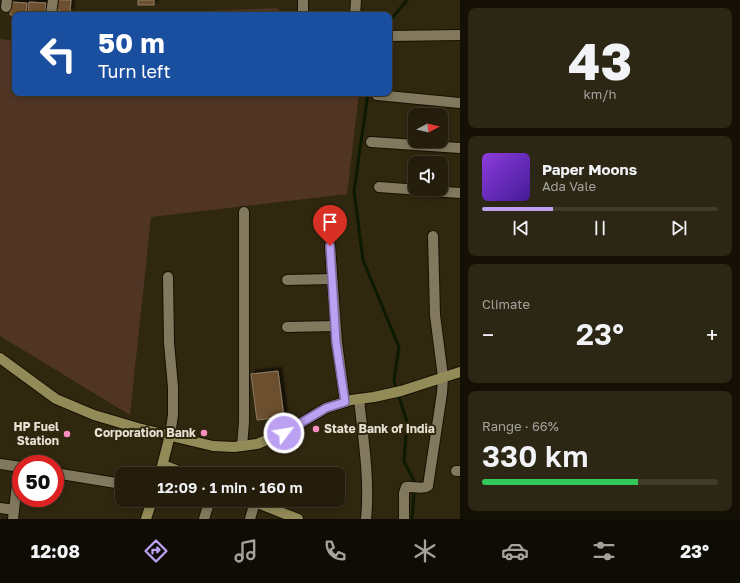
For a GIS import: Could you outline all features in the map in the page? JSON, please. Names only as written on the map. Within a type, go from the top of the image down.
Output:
[{"type":"main road","points":[[0,358],[56,399],[94,415],[138,428],[213,446],[234,447],[258,444],[284,433],[326,408],[345,402],[397,392],[460,372]]},
{"type":"main road","points":[[163,467],[170,435]]},
{"type":"main road","points":[[146,519],[150,507]]},
{"type":"main road","points":[[268,507],[298,519]]},
{"type":"street","points":[[51,12],[53,0]]},
{"type":"street","points":[[302,0],[303,12]]},
{"type":"street","points":[[355,12],[356,0]]},
{"type":"street","points":[[392,36],[460,35]]},
{"type":"street","points":[[387,96],[460,103]]},
{"type":"street","points":[[371,142],[460,148]]},
{"type":"street","points":[[380,187],[460,193]]},
{"type":"street","points":[[242,446],[244,422],[244,212]]},
{"type":"street","points":[[404,519],[404,493],[406,487],[424,488],[428,486],[442,393],[443,377],[435,315],[433,236]]},
{"type":"street","points":[[330,246],[335,326],[345,402]]},
{"type":"street","points":[[168,278],[169,343],[173,387],[173,415],[170,435]]},
{"type":"street","points":[[287,280],[332,279]]},
{"type":"street","points":[[286,327],[335,326]]},
{"type":"street","points":[[359,399],[367,488],[366,519]]},
{"type":"street","points":[[0,464],[12,466]]},
{"type":"street","points":[[64,474],[115,483]]},
{"type":"street","points":[[204,519],[208,507]]},
{"type":"street","points":[[250,519],[252,507]]},
{"type":"street","points":[[0,508],[13,514]]},
{"type":"shaded area","points":[[278,8],[279,12],[179,12]]},
{"type":"shaded area","points":[[0,39],[12,41],[12,96],[359,96],[347,194],[151,217],[130,415],[0,336]]},
{"type":"building","points":[[57,0],[71,0],[70,12],[57,11]]},
{"type":"building","points":[[138,0],[154,0],[154,5],[138,5]]},
{"type":"building","points":[[11,2],[27,3],[26,12],[12,12],[12,15],[10,15]]},
{"type":"building","points":[[29,2],[46,3],[45,12],[28,12]]},
{"type":"building","points":[[278,371],[284,417],[257,420],[251,374]]},
{"type":"waterway","points":[[392,18],[407,0]]},
{"type":"waterway","points":[[368,96],[354,191],[363,260],[399,347],[394,381],[407,422],[404,461],[415,483],[412,519]]},
{"type":"place","name":"State Bank of India","points":[[316,429]]},
{"type":"place","name":"Corporation Bank","points":[[204,433]]},
{"type":"place","name":"HP Fuel Station","points":[[67,434]]},
{"type":"route","points":[[284,433],[326,408],[345,402],[336,342],[330,246]]}]
